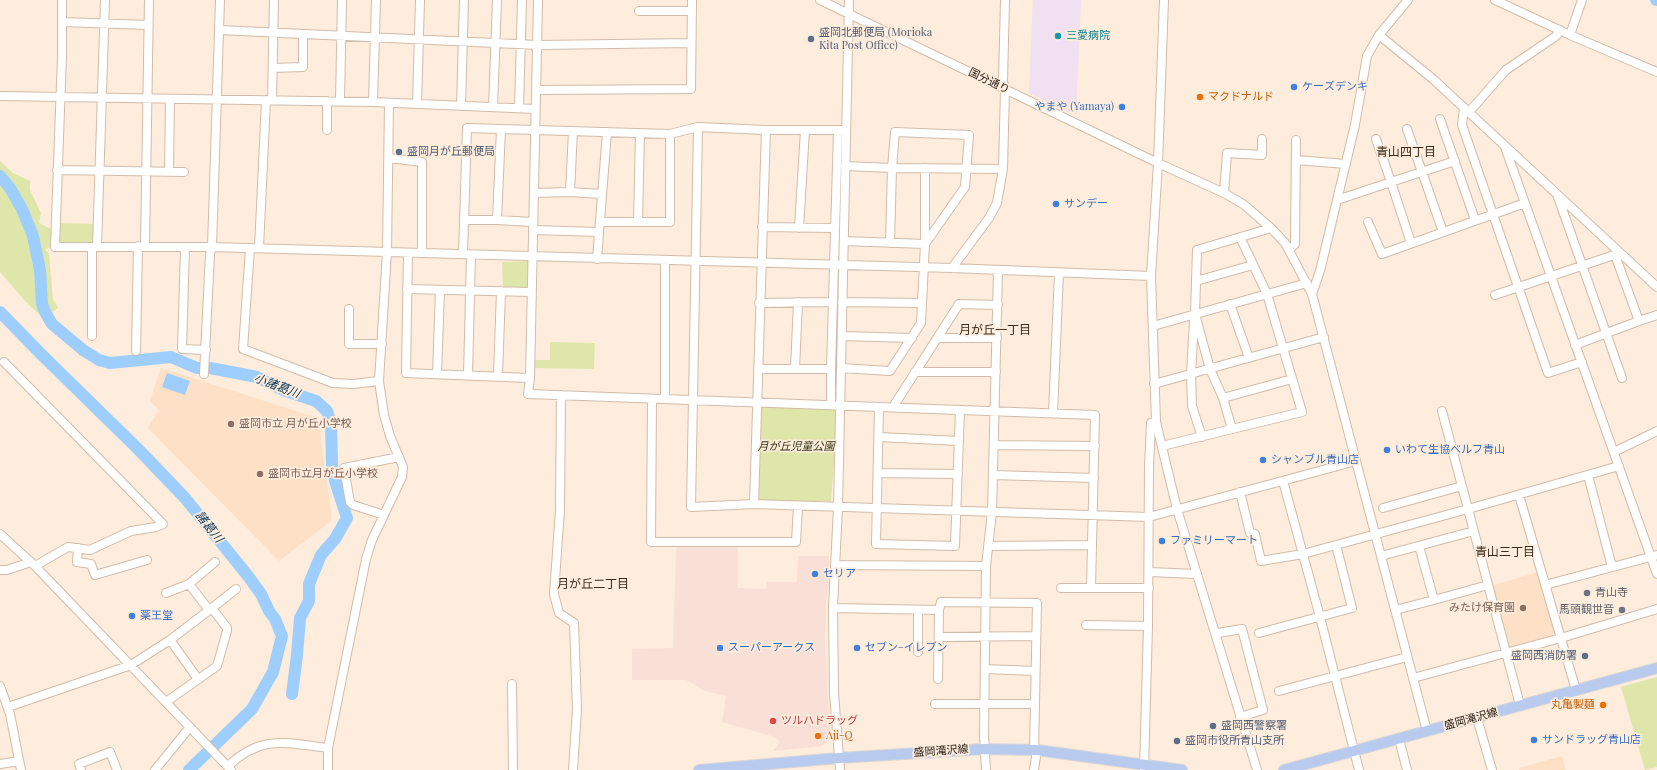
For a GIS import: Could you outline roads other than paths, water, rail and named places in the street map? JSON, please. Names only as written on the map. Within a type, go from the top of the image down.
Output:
[{"type":"main road","name":"盛岡滝沢線","points":[[1284,770],[1657,668]]},
{"type":"main road","name":"盛岡滝沢線","points":[[699,770],[785,766],[839,758],[984,748],[1035,750],[1145,768],[1182,770]]},
{"type":"street","points":[[62,0],[55,247],[142,246],[259,248],[833,266],[952,268],[1151,276]]},
{"type":"street","points":[[92,336],[103,97],[105,0]]},
{"type":"street","points":[[136,351],[146,171],[149,0]]},
{"type":"street","points":[[205,370],[210,254],[212,247],[220,0]]},
{"type":"street","points":[[259,248],[269,100],[273,68],[274,0]]},
{"type":"street","points":[[340,102],[342,0]]},
{"type":"street","points":[[374,102],[376,0]]},
{"type":"street","points":[[417,104],[420,0]]},
{"type":"street","points":[[461,106],[464,0]]},
{"type":"street","points":[[493,107],[497,0]]},
{"type":"street","points":[[518,108],[522,0]]},
{"type":"street","points":[[538,0],[530,378],[528,394],[1095,415],[1091,588]]},
{"type":"street","points":[[536,90],[691,89],[692,0]]},
{"type":"street","name":"国分通り","points":[[820,0],[1158,163],[1224,193],[1243,204],[1271,228],[1285,243],[1312,294],[1427,731]]},
{"type":"street","points":[[831,405],[834,228],[842,130],[849,0]]},
{"type":"street","points":[[952,268],[989,218],[997,203],[1003,169],[1005,0]]},
{"type":"street","points":[[1164,0],[1158,163],[1151,276],[1156,422],[1177,509],[1257,770]]},
{"type":"street","points":[[1312,294],[1320,271],[1356,126],[1367,56],[1379,35],[1408,0]]},
{"type":"street","points":[[1496,0],[1570,35],[1657,72]]},
{"type":"street","points":[[1570,35],[1582,0]]},
{"type":"street","points":[[639,11],[692,11]]},
{"type":"street","points":[[62,22],[148,25]]},
{"type":"street","points":[[219,30],[537,45],[691,44]]},
{"type":"street","points":[[1560,30],[1556,36],[1504,72],[1466,110],[1462,125],[1548,373],[1582,362]]},
{"type":"street","points":[[273,68],[302,67],[303,34]]},
{"type":"street","points":[[1379,35],[1433,79],[1558,196],[1617,254],[1657,287]]},
{"type":"street","points":[[0,96],[374,102],[536,109]]},
{"type":"street","points":[[169,172],[170,99]]},
{"type":"street","points":[[327,101],[327,130]]},
{"type":"street","points":[[328,770],[328,748],[366,559],[372,540],[402,477],[403,466],[390,436],[384,415],[379,381],[386,252],[390,103]]},
{"type":"street","points":[[1440,119],[1476,220]]},
{"type":"street","points":[[468,375],[470,291],[464,220],[467,128],[670,134],[698,127],[766,130],[842,130]]},
{"type":"street","points":[[698,127],[691,507],[754,504],[1149,517],[1356,461]]},
{"type":"street","points":[[497,220],[501,129]]},
{"type":"street","points":[[1408,129],[1443,232]]},
{"type":"street","points":[[754,504],[760,263],[766,130]]},
{"type":"street","points":[[799,228],[805,130]]},
{"type":"street","points":[[840,770],[834,693],[832,608],[838,507],[846,166],[842,130]]},
{"type":"street","points":[[570,192],[573,131]]},
{"type":"street","points":[[597,259],[607,132]]},
{"type":"street","points":[[890,243],[892,168],[895,132],[969,135],[965,169],[965,187],[925,244]]},
{"type":"street","points":[[638,222],[640,133]]},
{"type":"street","points":[[600,222],[670,222],[670,134]]},
{"type":"street","points":[[1224,193],[1227,153],[1262,155],[1262,139]]},
{"type":"street","points":[[1376,139],[1412,243]]},
{"type":"street","points":[[1289,250],[1295,244],[1296,140]]},
{"type":"street","points":[[1505,147],[1619,466],[1654,556],[1657,574]]},
{"type":"street","points":[[389,158],[422,162],[422,253]]},
{"type":"street","points":[[1296,160],[1346,164]]},
{"type":"street","points":[[1337,200],[1454,160]]},
{"type":"street","points":[[846,166],[1003,169]]},
{"type":"street","points":[[841,368],[890,371],[921,323],[925,244],[925,168]]},
{"type":"street","points":[[57,170],[184,172]]},
{"type":"street","points":[[534,193],[570,192],[602,194]]},
{"type":"street","points":[[1558,196],[1622,378]]},
{"type":"street","points":[[1368,222],[1382,254],[1525,203]]},
{"type":"street","points":[[464,220],[497,220],[533,226],[599,232]]},
{"type":"street","points":[[762,227],[834,228]]},
{"type":"street","points":[[1202,437],[1192,406],[1191,374],[1197,250],[1271,228]]},
{"type":"street","points":[[1162,446],[1302,412],[1267,294],[1240,238]]},
{"type":"street","points":[[844,241],[925,244]]},
{"type":"street","points":[[185,247],[182,348],[206,350]]},
{"type":"street","points":[[250,248],[243,349],[333,383],[353,384],[379,381]]},
{"type":"street","points":[[408,253],[406,372],[530,378]]},
{"type":"street","points":[[1495,295],[1617,254]]},
{"type":"street","points":[[1617,254],[1639,321]]},
{"type":"street","points":[[665,260],[665,399]]},
{"type":"street","points":[[1196,282],[1253,265]]},
{"type":"street","points":[[986,770],[984,748],[984,704],[986,566],[990,546],[992,512],[998,270]]},
{"type":"street","points":[[1053,413],[1059,272]]},
{"type":"street","points":[[1153,326],[1307,282]]},
{"type":"street","points":[[407,289],[531,292]]},
{"type":"street","points":[[437,374],[440,290]]},
{"type":"street","points":[[498,376],[501,291]]},
{"type":"street","points":[[795,369],[798,302]]},
{"type":"street","points":[[759,303],[832,302]]},
{"type":"street","points":[[842,302],[922,303]]},
{"type":"street","points":[[893,407],[959,304],[998,305]]},
{"type":"street","points":[[1230,304],[1249,358]]},
{"type":"street","points":[[349,309],[349,344],[382,344]]},
{"type":"street","points":[[1195,314],[1210,369],[1223,398],[1232,429]]},
{"type":"street","points":[[1575,345],[1657,315]]},
{"type":"street","points":[[842,336],[912,338]]},
{"type":"street","points":[[1154,384],[1324,337]]},
{"type":"street","points":[[938,338],[997,338]]},
{"type":"street","points":[[0,570],[7,570],[33,564],[68,547],[90,550],[131,531],[156,528],[163,524],[5,361]]},
{"type":"street","points":[[758,369],[831,369]]},
{"type":"street","points":[[915,372],[996,372]]},
{"type":"street","points":[[1223,398],[1292,379]]},
{"type":"street","points":[[561,395],[560,510],[554,594],[559,613],[574,623],[576,709],[573,770]]},
{"type":"street","points":[[652,399],[651,542],[796,542],[798,506]]},
{"type":"street","points":[[879,407],[876,544],[955,546],[960,410]]},
{"type":"street","points":[[1442,411],[1520,705]]},
{"type":"street","points":[[1145,768],[1149,572],[1149,467],[1151,423],[1156,422]]},
{"type":"street","points":[[1614,452],[1657,431]]},
{"type":"street","points":[[879,437],[959,441]]},
{"type":"street","points":[[994,445],[1095,446]]},
{"type":"street","points":[[384,514],[352,505],[350,502],[344,468],[399,457]]},
{"type":"street","points":[[1240,492],[1250,533],[1255,534],[1261,561],[1303,554],[1468,510],[1619,466]]},
{"type":"street","points":[[878,473],[958,474]]},
{"type":"street","points":[[993,475],[1094,478]]},
{"type":"street","points":[[1588,475],[1612,567]]},
{"type":"street","points":[[1283,481],[1359,770]]},
{"type":"street","points":[[1383,508],[1462,486]]},
{"type":"street","points":[[1519,495],[1576,690]]},
{"type":"street","points":[[1381,556],[1474,531]]},
{"type":"street","points":[[0,534],[33,564],[228,766],[239,755],[262,744],[282,743],[328,748]]},
{"type":"street","points":[[990,546],[1092,545]]},
{"type":"street","points":[[1259,633],[1352,608],[1336,545]]},
{"type":"street","points":[[1419,546],[1434,600]]},
{"type":"street","points":[[78,548],[76,562],[91,564],[95,575],[147,560]]},
{"type":"street","points":[[1545,585],[1654,556]]},
{"type":"street","points":[[166,593],[188,584],[215,562]]},
{"type":"street","points":[[835,565],[986,566]]},
{"type":"street","points":[[1149,572],[1197,574]]},
{"type":"street","points":[[166,702],[217,666],[227,631],[227,628],[188,584]]},
{"type":"street","points":[[1395,610],[1488,585]]},
{"type":"street","points":[[1061,588],[1148,588]]},
{"type":"street","points":[[8,707],[131,665],[170,640],[236,589]]},
{"type":"street","points":[[938,679],[939,610],[941,602],[1037,603],[1034,770]]},
{"type":"street","points":[[832,608],[939,610]]},
{"type":"street","points":[[1413,678],[1561,638],[1657,609]]},
{"type":"street","points":[[918,610],[918,652]]},
{"type":"street","points":[[1086,625],[1148,626]]},
{"type":"street","points":[[1218,633],[1242,629],[1263,710],[1240,717]]},
{"type":"street","points":[[939,637],[1036,636]]},
{"type":"street","points":[[170,640],[198,679]]},
{"type":"street","points":[[1279,691],[1407,657]]},
{"type":"street","points":[[985,669],[1035,671]]},
{"type":"street","points":[[512,684],[513,770]]},
{"type":"street","points":[[0,686],[8,707],[18,762],[21,770]]},
{"type":"street","points":[[935,704],[1035,704]]},
{"type":"street","points":[[1477,718],[1492,770]]},
{"type":"street","points":[[155,770],[190,727]]},
{"type":"street","points":[[1398,739],[1407,770]]},
{"type":"street","points":[[81,770],[79,764],[110,752],[117,770]]},
{"type":"street","points":[[0,764],[18,762]]},
{"type":"water","points":[[167,373],[190,381],[185,395],[162,387]]},
{"type":"waterway","name":"小諸葛川","points":[[0,176],[10,188],[22,209],[33,236],[40,270],[42,304],[45,312],[52,324],[83,350],[99,360],[110,363],[171,357],[197,368],[210,368],[257,377],[283,390],[316,401],[327,411],[331,423],[332,465],[335,481],[347,518],[335,539],[321,555],[309,584],[309,601],[300,618],[292,694]]},
{"type":"waterway","name":"諸葛川","points":[[0,312],[140,451],[185,498],[248,576],[261,594],[269,611],[275,619],[282,636],[273,672],[252,709],[189,770]]},
{"type":"place","name":"三愛病院","points":[[1058,36]]},
{"type":"place","name":"盛岡北郵便局 (Morioka Kita Post Office)","points":[[811,39]]},
{"type":"place","name":"ケーズデンキ","points":[[1294,87]]},
{"type":"place","name":"マクドナルド","points":[[1200,97]]},
{"type":"place","name":"やまや (Yamaya)","points":[[1122,107]]},
{"type":"place","name":"盛岡月が丘郵便局","points":[[399,152]]},
{"type":"place","name":"サンデー","points":[[1056,204]]},
{"type":"place","name":"盛岡市立 月が丘小学校","points":[[231,424]]},
{"type":"place","name":"いわて生協ベルフ青山","points":[[1387,450]]},
{"type":"place","name":"シャンブル青山店","points":[[1263,460]]},
{"type":"place","name":"盛岡市立月が丘小学校","points":[[260,474]]},
{"type":"place","name":"ファミリーマート","points":[[1162,541]]},
{"type":"place","name":"セリア","points":[[815,574]]},
{"type":"place","name":"青山寺","points":[[1587,593]]},
{"type":"place","name":"みたけ保育園","points":[[1523,608]]},
{"type":"place","name":"馬頭観世音","points":[[1622,610]]},
{"type":"place","name":"薬王堂","points":[[132,616]]},
{"type":"place","name":"スーパーアークス","points":[[720,648]]},
{"type":"place","name":"セブン-イレブン","points":[[857,648]]},
{"type":"place","name":"盛岡西消防署","points":[[1585,656]]},
{"type":"place","name":"丸亀製麺","points":[[1603,705]]},
{"type":"place","name":"ツルハドラッグ","points":[[773,721]]},
{"type":"place","name":"盛岡西警察署","points":[[1213,726]]},
{"type":"place","name":"Aji-Q","points":[[818,736]]},
{"type":"place","name":"サンドラッグ青山店","points":[[1534,740]]},
{"type":"place","name":"盛岡市役所青山支所","points":[[1177,741]]},
{"type":"district","name":"青山四丁目","points":[[1406,152]]},
{"type":"district","name":"月が丘一丁目","points":[[995,330]]},
{"type":"district","name":"青山三丁目","points":[[1505,552]]},
{"type":"district","name":"月が丘二丁目","points":[[593,584]]},
{"type":"park label","name":"月が丘児童公園","points":[[796,447]]}]
